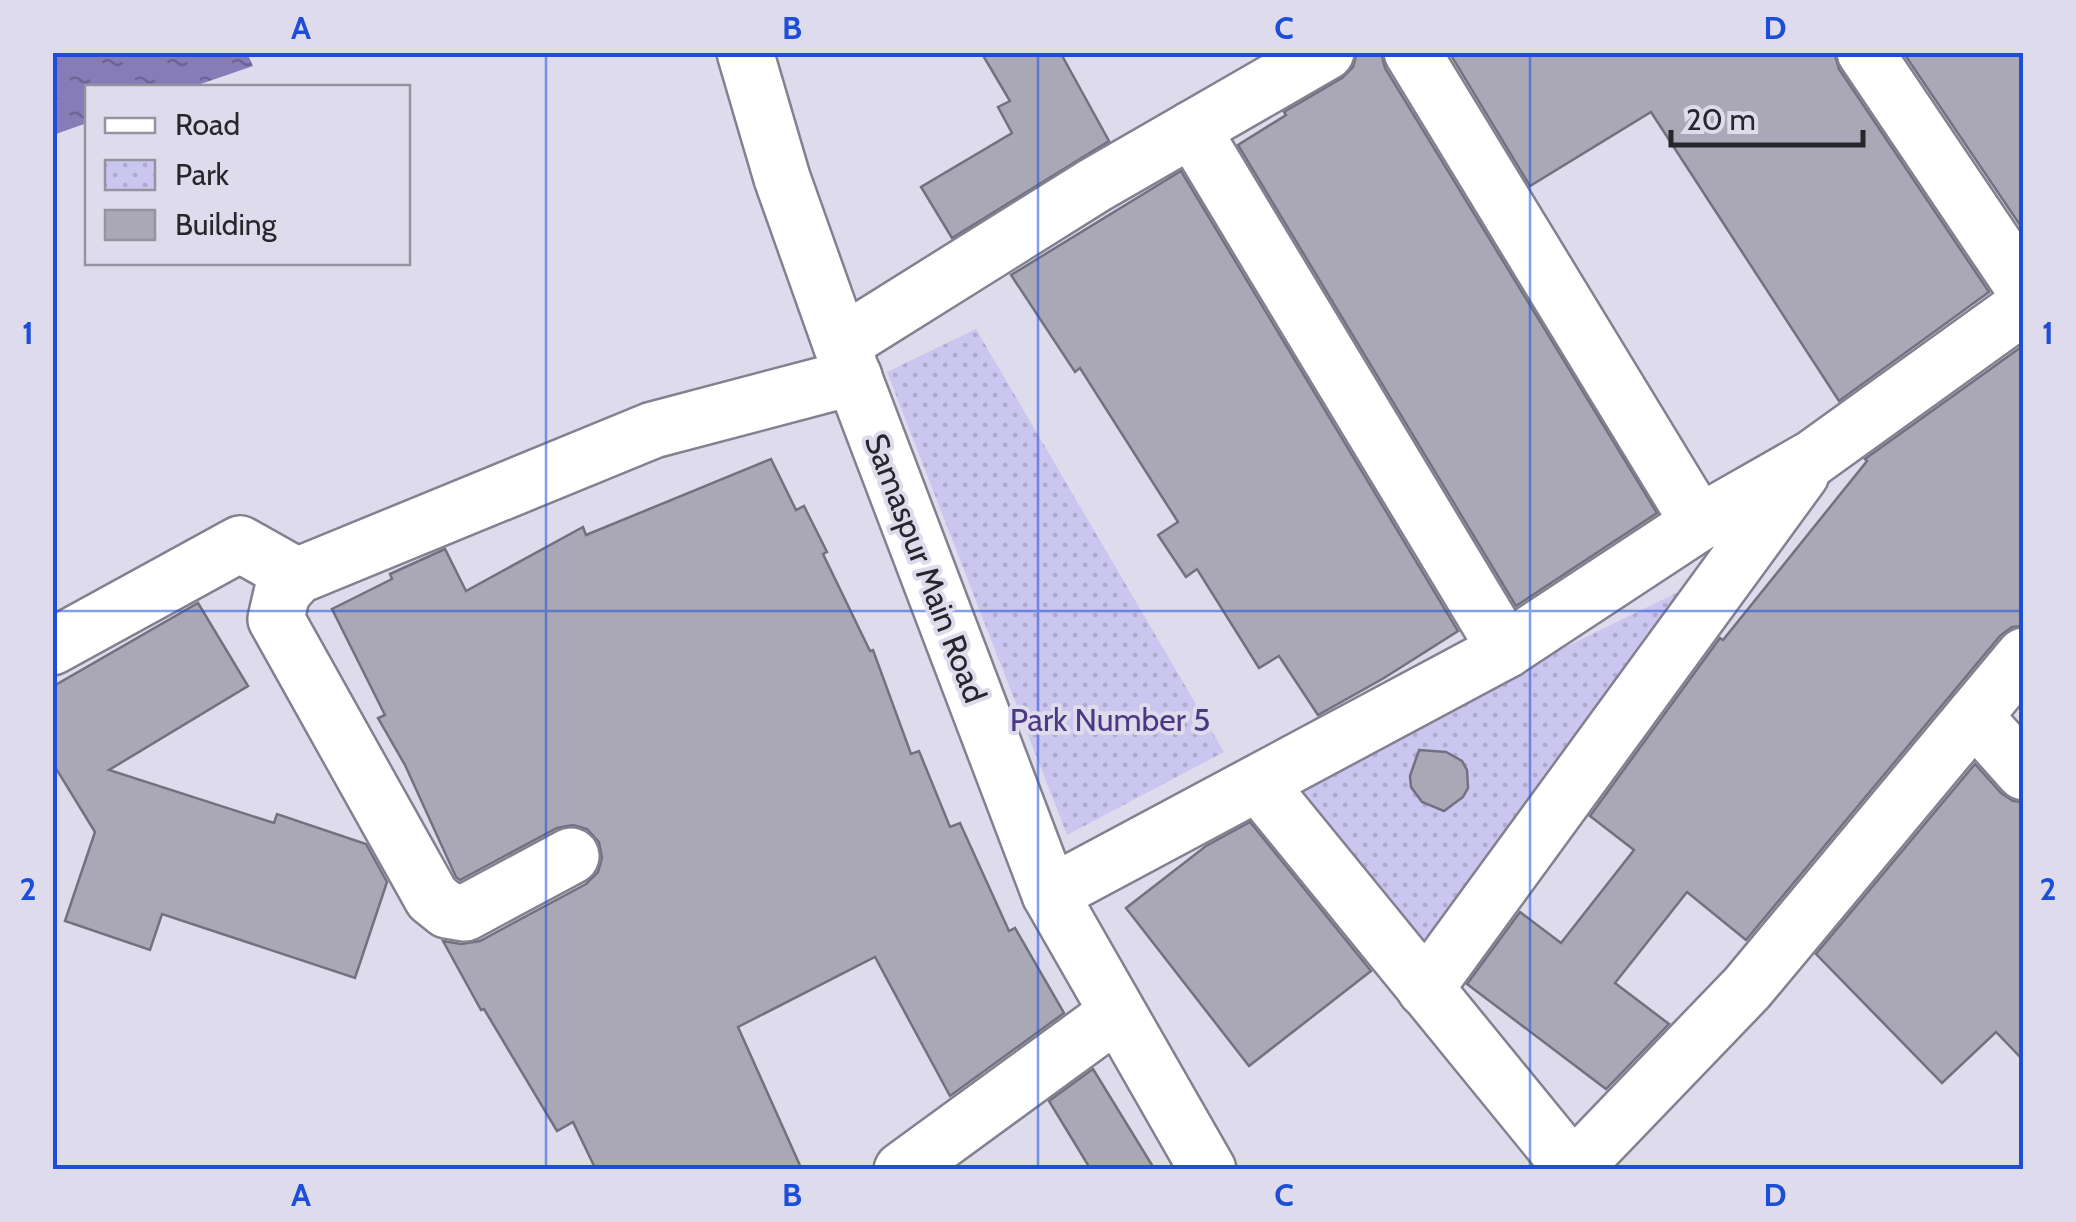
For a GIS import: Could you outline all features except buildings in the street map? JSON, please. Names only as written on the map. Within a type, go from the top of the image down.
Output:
[{"type":"street","name":"Samaspur Main Road","points":[[745,52],[782,178],[1050,894],[1208,1170]]},
{"type":"street","points":[[572,856],[465,912],[447,910],[432,898],[276,619],[282,594],[297,576],[653,430],[848,360],[1094,185],[1326,52]]},
{"type":"street","points":[[1412,52],[1699,522]]},
{"type":"street","points":[[1864,52],[2024,288]]},
{"type":"street","points":[[1192,129],[1506,650]]},
{"type":"street","points":[[1050,894],[1506,650],[1699,522],[1813,458],[2024,306]]},
{"type":"street","points":[[1425,989],[1813,458]]},
{"type":"street","points":[[52,648],[240,544],[297,576]]},
{"type":"street","points":[[1258,783],[1573,1169],[1747,988],[2024,656]]},
{"type":"street","points":[[1974,716],[2024,772]]},
{"type":"street","points":[[902,1170],[1117,1013]]},
{"type":"green space","name":"Park Number 5","points":[[976,329],[1224,752],[1067,835],[887,372]]},
{"type":"green space","points":[[1705,579],[1426,962],[1276,788]]},
{"type":"water","points":[[52,53],[247,53],[253,66],[198,85],[85,85],[85,124],[53,135]]}]
